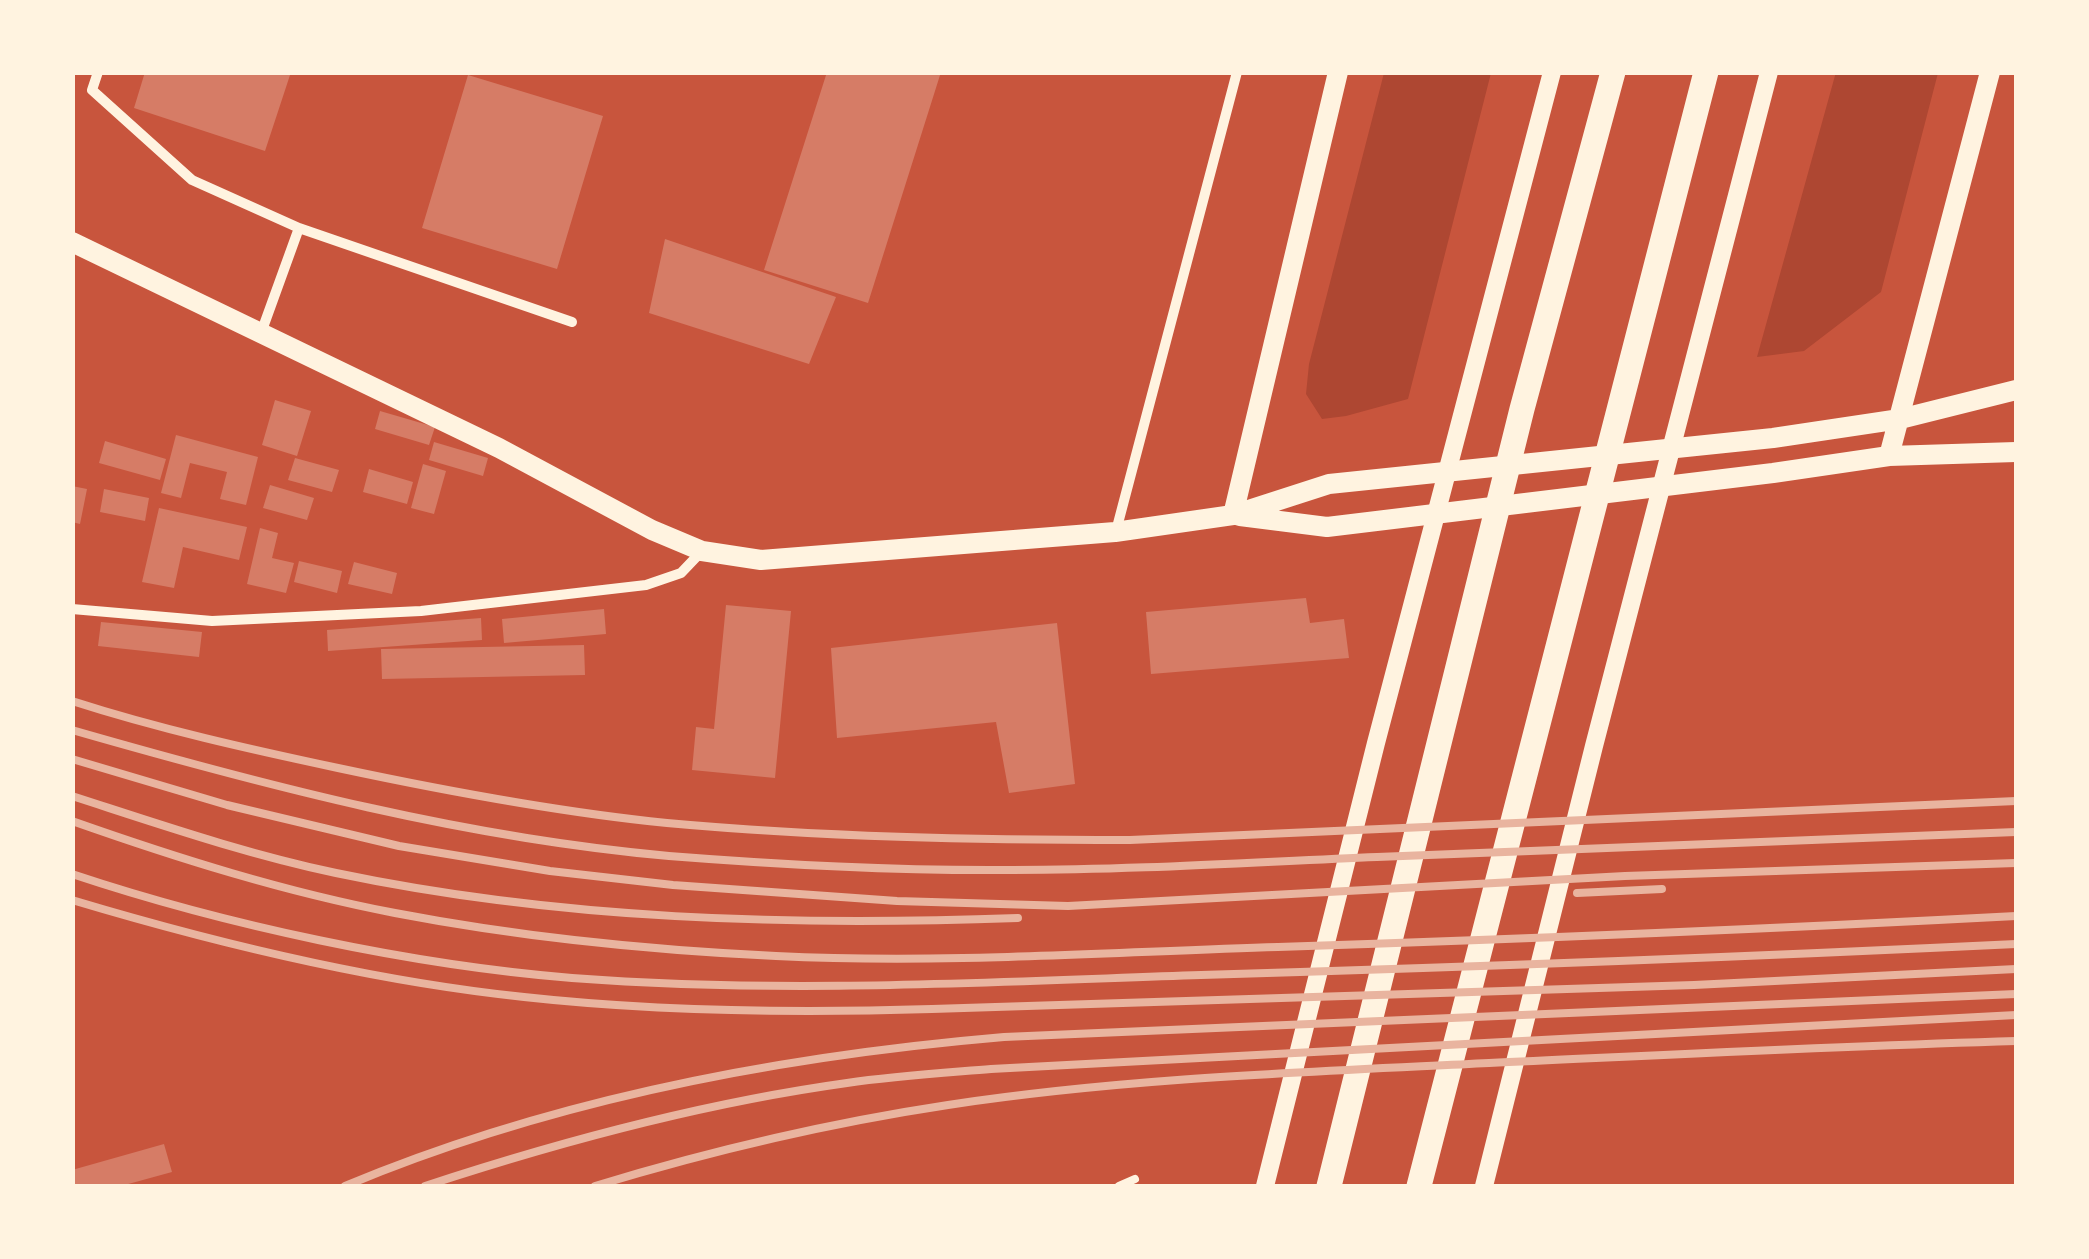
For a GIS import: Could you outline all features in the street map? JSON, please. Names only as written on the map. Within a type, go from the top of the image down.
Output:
[{"type":"highway","points":[[1329,1186],[1522,409],[1613,72]]},
{"type":"highway","points":[[1419,1186],[1706,72]]},
{"type":"main road","points":[[1233,515],[1338,72]]},
{"type":"main road","points":[[1889,456],[1990,72]]},
{"type":"main road","points":[[72,242],[499,448],[652,530],[702,551],[761,560],[1116,532],[1233,515],[1328,484],[1773,438],[1900,419],[2016,390]]},
{"type":"main road","points":[[1233,515],[1327,527],[1889,456],[2016,452]]},
{"type":"street","points":[[98,72],[92,90],[192,180],[299,228],[572,322]]},
{"type":"street","points":[[1116,532],[1237,72]]},
{"type":"street","points":[[1265,1186],[1376,743],[1552,72]]},
{"type":"street","points":[[1484,1186],[1769,72]]},
{"type":"street","points":[[261,334],[299,228]]},
{"type":"street","points":[[72,608],[212,621],[421,611],[646,585],[681,573],[702,551]]},
{"type":"lane","points":[[1118,1186],[1135,1179]]},
{"type":"shaded area","points":[[1836,72],[1938,73],[1881,292],[1804,351],[1757,357]]},
{"type":"shaded area","points":[[1384,73],[1491,73],[1408,399],[1322,419],[1306,394],[1309,364]]},
{"type":"building","points":[[145,72],[291,72],[265,151],[134,108]]},
{"type":"building","points":[[827,72],[941,72],[868,303],[764,270]]},
{"type":"building","points":[[468,75],[603,116],[557,269],[422,228]]},
{"type":"building","points":[[665,239],[836,297],[809,364],[649,313]]},
{"type":"building","points":[[275,400],[311,411],[297,456],[262,445]]},
{"type":"building","points":[[380,411],[435,427],[429,445],[375,429]]},
{"type":"building","points":[[176,435],[258,457],[246,505],[220,499],[227,472],[190,463],[181,498],[161,493]]},
{"type":"building","points":[[105,441],[166,459],[160,480],[99,463]]},
{"type":"building","points":[[434,442],[488,458],[483,476],[429,460]]},
{"type":"building","points":[[295,458],[339,470],[332,492],[288,480]]},
{"type":"building","points":[[423,464],[446,471],[434,514],[411,508]]},
{"type":"building","points":[[369,469],[413,482],[407,504],[363,492]]},
{"type":"building","points":[[270,485],[314,498],[307,520],[263,508]]},
{"type":"building","points":[[72,486],[87,489],[80,524],[72,522]]},
{"type":"building","points":[[104,489],[149,498],[145,521],[100,512]]},
{"type":"building","points":[[159,508],[247,527],[239,560],[183,547],[174,588],[142,582]]},
{"type":"building","points":[[260,528],[278,533],[272,558],[294,563],[286,593],[247,584]]},
{"type":"building","points":[[299,561],[342,571],[337,593],[294,582]]},
{"type":"building","points":[[354,562],[397,573],[392,594],[348,584]]},
{"type":"building","points":[[1306,598],[1310,623],[1344,619],[1349,658],[1151,674],[1146,612]]},
{"type":"building","points":[[726,605],[791,611],[775,778],[692,770],[696,727],[714,729]]},
{"type":"building","points":[[604,609],[606,634],[504,643],[502,619]]},
{"type":"building","points":[[481,618],[482,640],[328,651],[327,630]]},
{"type":"building","points":[[101,622],[202,632],[199,657],[98,646]]},
{"type":"building","points":[[1057,623],[1075,784],[1009,793],[996,722],[837,738],[831,648]]},
{"type":"building","points":[[584,645],[585,675],[382,679],[381,649]]},
{"type":"building","points":[[164,1144],[172,1172],[121,1186],[72,1186],[72,1170]]},
{"type":"railway","points":[[72,701],[238,746],[461,793],[667,823],[783,832],[1130,840],[2016,801]]},
{"type":"railway","points":[[72,730],[293,790],[442,823],[593,848],[798,865],[1104,869],[2016,832]]},
{"type":"railway","points":[[72,759],[227,805],[399,846],[550,871],[673,885],[897,901],[1068,906],[1625,876],[2016,863]]},
{"type":"railway","points":[[72,796],[302,865],[420,889],[505,901],[761,920],[1018,918]]},
{"type":"railway","points":[[72,821],[232,873],[395,913],[584,941],[776,956],[1027,956],[2016,916]]},
{"type":"railway","points":[[72,874],[255,926],[384,953],[511,972],[650,983],[808,986],[965,983],[2016,944]]},
{"type":"railway","points":[[1577,893],[1662,889]]},
{"type":"railway","points":[[72,900],[239,946],[353,971],[524,997],[677,1008],[932,1009],[1694,985],[2016,969]]},
{"type":"railway","points":[[345,1186],[424,1155],[586,1106],[752,1070],[920,1045],[1004,1037],[2016,994]]},
{"type":"railway","points":[[425,1186],[581,1139],[686,1113],[883,1078],[2016,1015]]},
{"type":"railway","points":[[595,1186],[814,1129],[948,1105],[1083,1088],[1353,1070],[2016,1041]]}]
